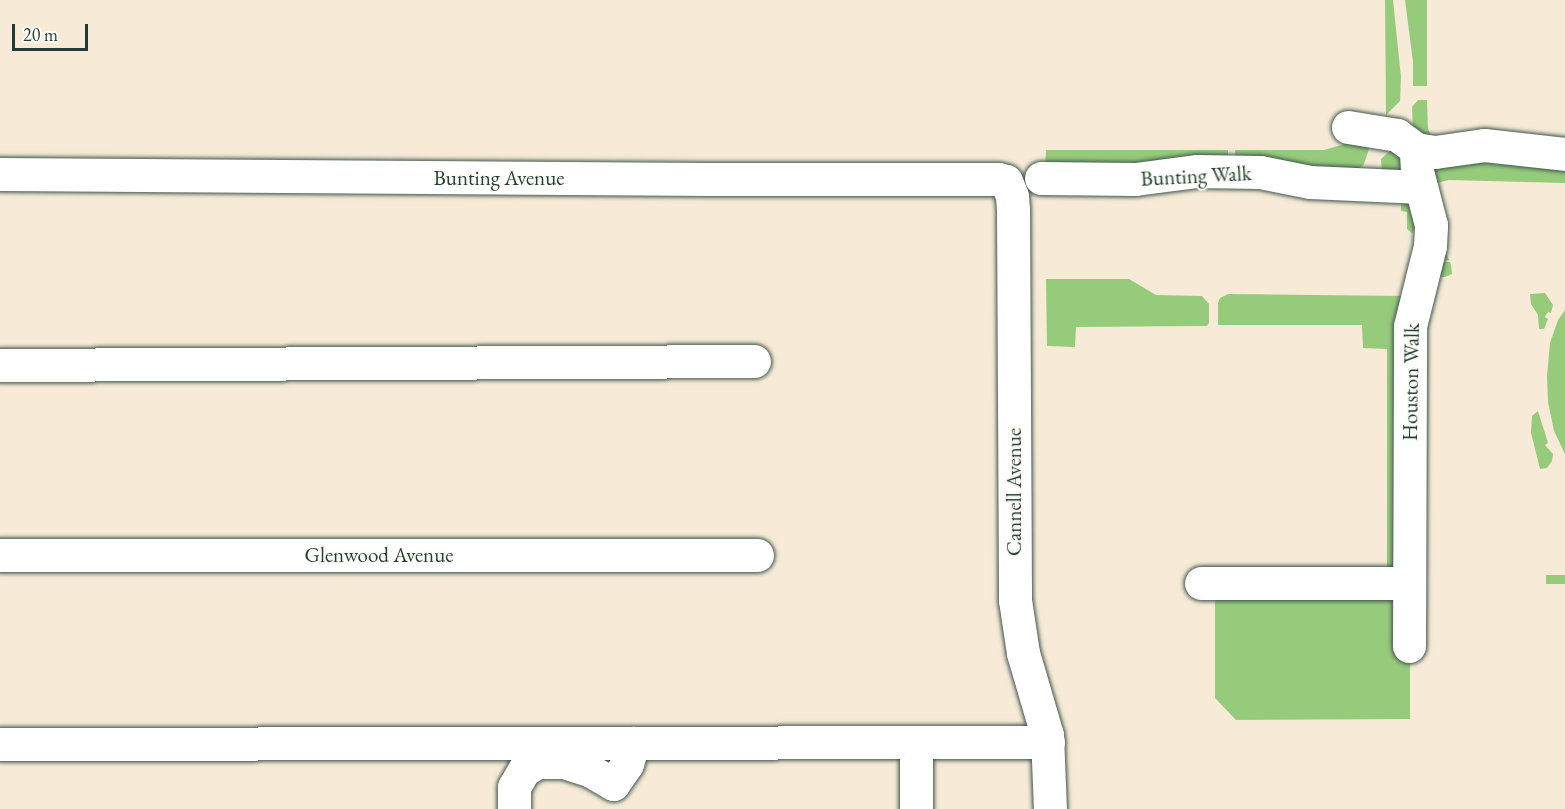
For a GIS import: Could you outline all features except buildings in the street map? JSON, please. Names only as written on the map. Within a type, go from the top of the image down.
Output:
[{"type":"street","points":[[1348,126],[1397,135],[1416,149],[1435,152],[1484,145],[1565,154]]},
{"type":"street","name":"Houston Walk","points":[[1409,646],[1410,326],[1430,246],[1431,225],[1417,171],[1416,149]]},
{"type":"street","name":"Bunting Walk","points":[[1041,178],[1135,179],[1197,171],[1260,172],[1310,182],[1421,187]]},
{"type":"street","name":"Bunting Avenue","points":[[0,174],[998,179]]},
{"type":"street","name":"Cannell Avenue","points":[[998,179],[1006,181],[1010,188],[1013,210],[1015,600],[1023,653],[1048,742],[1050,809]]},
{"type":"street","points":[[0,365],[754,361]]},
{"type":"street","name":"Glenwood Avenue","points":[[0,555],[757,555]]},
{"type":"street","points":[[1201,583],[1409,583]]},
{"type":"street","points":[[0,744],[1048,742]]},
{"type":"street","points":[[514,809],[514,786],[524,770],[538,762],[564,762],[589,770],[613,784],[627,764],[633,743]]},
{"type":"street","points":[[916,743],[916,809]]},
{"type":"green space","points":[[1385,0],[1393,0],[1401,77],[1400,101],[1386,115]]},
{"type":"green space","points":[[1405,0],[1427,0],[1427,86],[1413,86],[1413,62]]},
{"type":"green space","points":[[1418,100],[1427,100],[1428,129],[1433,139],[1413,132],[1412,107]]},
{"type":"green space","points":[[1348,143],[1366,143],[1369,149],[1364,164],[1357,171],[1235,164],[1235,150],[1324,150]]},
{"type":"green space","points":[[1392,149],[1414,171],[1382,174],[1381,159]]},
{"type":"green space","points":[[1046,150],[1228,150],[1228,164],[1045,168]]},
{"type":"green space","points":[[1451,155],[1565,161],[1565,183],[1449,180],[1433,184],[1427,169]]},
{"type":"green space","points":[[1410,200],[1418,223],[1412,233],[1407,229],[1407,212],[1401,211],[1401,201]]},
{"type":"green space","points":[[1434,238],[1445,238],[1444,246],[1449,260],[1437,261],[1450,262],[1452,274],[1445,277],[1431,277]]},
{"type":"green space","points":[[1046,279],[1129,279],[1156,295],[1202,296],[1209,304],[1209,323],[1207,326],[1076,327],[1075,347],[1047,346]]},
{"type":"green space","points":[[1545,293],[1553,305],[1551,313],[1548,312],[1545,317],[1548,319],[1544,329],[1539,329],[1538,315],[1531,304],[1530,294]]},
{"type":"green space","points":[[1228,294],[1406,296],[1404,569],[1387,569],[1387,349],[1363,348],[1362,325],[1218,325],[1218,303],[1220,298]]},
{"type":"green space","points":[[1565,310],[1565,454],[1554,431],[1548,402],[1547,376],[1550,343],[1558,320]]},
{"type":"green space","points":[[1538,411],[1548,443],[1545,445],[1553,454],[1552,461],[1547,468],[1540,469],[1531,433],[1532,416]]},
{"type":"green space","points":[[1546,575],[1565,575],[1565,584],[1546,584]]},
{"type":"green space","points":[[1404,595],[1410,647],[1410,719],[1236,720],[1215,698],[1215,596]]}]
